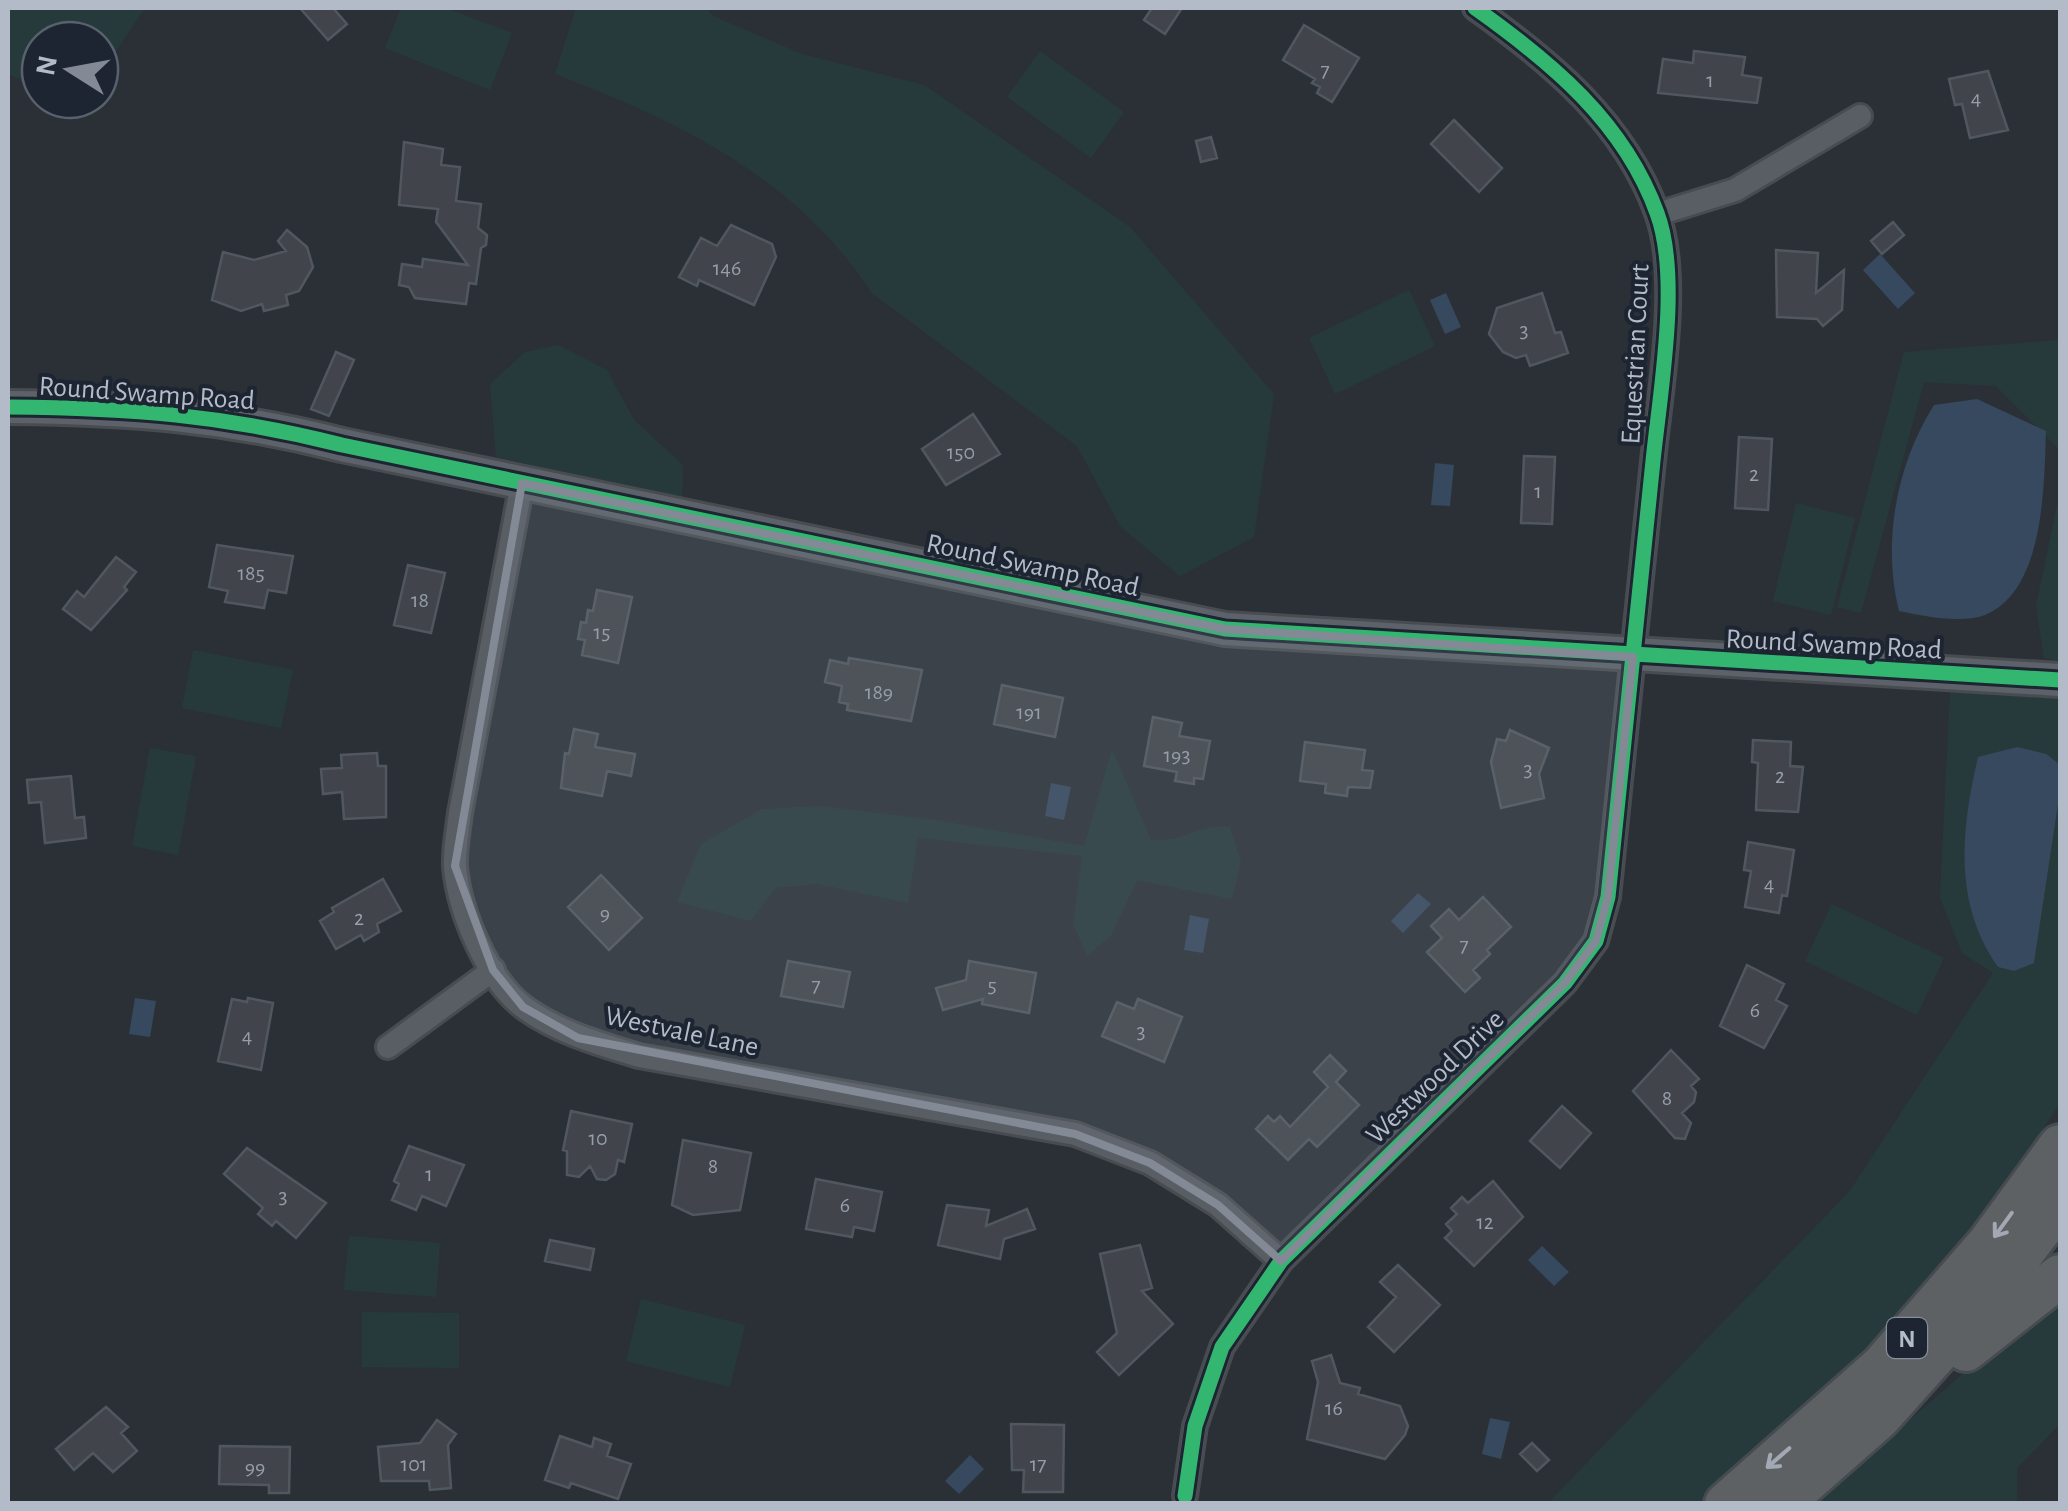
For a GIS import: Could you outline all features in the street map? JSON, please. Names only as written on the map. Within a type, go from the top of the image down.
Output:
[{"type":"highway","name":"N","points":[[1726,1504],[1882,1366],[1989,1244],[2060,1146]]},
{"type":"highway","name":"N","points":[[1782,1504],[1879,1418],[1993,1291],[2060,1204]]},
{"type":"highway","points":[[1879,1418],[2060,1276]]},
{"type":"street","name":"Equestrian Court","points":[[1474,8],[1551,65],[1601,115],[1635,164],[1658,214],[1665,242],[1666,336],[1633,658]]},
{"type":"street","points":[[1658,214],[1734,190],[1860,116]]},
{"type":"street","name":"Round Swamp Road","points":[[8,407],[147,411],[254,422],[522,483],[1225,629],[1633,658],[2060,680]]},
{"type":"street","name":"Westvale Lane","points":[[522,483],[460,813],[455,866],[466,912],[493,970],[524,1007],[578,1038],[640,1056],[1075,1134],[1150,1163],[1203,1195],[1281,1260]]},
{"type":"street","name":"Westwood Drive","points":[[1185,1496],[1194,1426],[1222,1347],[1281,1260],[1565,983],[1596,941],[1608,898],[1633,658]]},
{"type":"street","points":[[388,1048],[493,970]]},
{"type":"highlighted area","points":[[522,483],[1225,629],[1633,657],[1608,897],[1596,941],[1565,983],[1281,1261],[1218,1205],[1150,1163],[1075,1134],[578,1038],[523,1007],[493,970],[455,866]]},
{"type":"green space","points":[[8,8],[145,8],[120,45],[120,20],[20,20],[20,79],[8,74]]},
{"type":"green space","points":[[401,8],[446,8],[512,33],[490,90],[385,48]]},
{"type":"green space","points":[[576,8],[706,8],[713,16],[802,54],[924,85],[1130,227],[1274,394],[1254,537],[1180,576],[1120,526],[1077,446],[872,293],[841,252],[771,185],[690,134],[555,74]]},
{"type":"green space","points":[[1040,51],[1124,112],[1091,158],[1007,97]]},
{"type":"green space","points":[[1409,290],[1435,346],[1335,394],[1309,338]]},
{"type":"green space","points":[[2060,340],[2060,450],[1996,386],[1924,382],[1861,613],[1837,607],[1904,352]]},
{"type":"green space","points":[[558,345],[607,370],[634,420],[683,465],[682,499],[496,457],[490,384],[525,352]]},
{"type":"green space","points":[[2060,492],[2060,661],[2044,658],[2036,606]]},
{"type":"green space","points":[[1796,503],[1855,518],[1831,615],[1773,601]]},
{"type":"green space","points":[[193,650],[293,670],[281,728],[182,708]]},
{"type":"green space","points":[[1950,692],[2060,697],[2060,791],[2060,1103],[2004,1189],[1889,1331],[1708,1503],[1547,1504],[1849,1192],[1993,973],[1962,953],[1940,898]],"holes":[[[2017,747],[2059,764],[2060,791],[2034,962],[1978,758]]]},
{"type":"green space","points":[[150,748],[196,756],[178,855],[132,846]]},
{"type":"green space","points":[[1112,749],[1151,840],[1230,827],[1241,862],[1232,899],[1137,880],[1111,936],[1087,956],[1073,924],[1082,856],[918,838],[908,903],[817,884],[776,888],[751,921],[677,902],[701,844],[762,809],[817,806],[931,819],[1084,846]]},
{"type":"green space","points":[[1832,904],[1944,958],[1917,1015],[1805,961]]},
{"type":"green space","points":[[349,1236],[440,1243],[436,1297],[344,1290]]},
{"type":"green space","points":[[2060,1291],[2060,1424],[2017,1468],[2017,1503],[1810,1504],[1997,1344]]},
{"type":"green space","points":[[641,1299],[745,1325],[730,1387],[626,1361]]},
{"type":"green space","points":[[362,1312],[459,1313],[459,1368],[362,1367]]},
{"type":"water","points":[[1880,254],[1915,293],[1898,309],[1863,270]]},
{"type":"water","points":[[1446,293],[1461,327],[1445,334],[1430,300]]},
{"type":"water","points":[[1977,399],[2046,431],[2042,506],[2030,560],[2020,584],[2005,602],[1985,615],[1954,619],[1899,611],[1892,559],[1893,532],[1910,453],[1934,405]]},
{"type":"water","points":[[1435,463],[1454,465],[1450,506],[1431,505]]},
{"type":"water","points":[[2017,747],[2046,754],[2059,764],[2060,791],[2034,963],[2014,971],[1998,967],[1974,917],[1967,892],[1965,839],[1978,757]]},
{"type":"water","points":[[1051,783],[1071,787],[1064,820],[1045,816]]},
{"type":"water","points":[[1418,893],[1431,904],[1403,933],[1391,921]]},
{"type":"water","points":[[1190,915],[1209,919],[1203,953],[1184,950]]},
{"type":"water","points":[[135,998],[156,1001],[150,1037],[129,1034]]},
{"type":"water","points":[[1542,1246],[1569,1272],[1554,1286],[1528,1260]]},
{"type":"water","points":[[1490,1418],[1510,1422],[1501,1459],[1482,1454]]},
{"type":"water","points":[[970,1455],[984,1469],[959,1494],[945,1481]]},
{"type":"building","points":[[300,8],[333,8],[347,24],[328,40]]},
{"type":"building","points":[[1152,8],[1182,8],[1165,34],[1144,20]]},
{"type":"building","points":[[1304,25],[1359,58],[1332,102],[1317,93],[1320,87],[1312,83],[1315,79],[1283,60]]},
{"type":"building","points":[[1694,51],[1745,57],[1742,75],[1761,78],[1757,103],[1658,93],[1663,59],[1693,63]]},
{"type":"building","points":[[1988,71],[2008,130],[1970,138],[1962,104],[1955,105],[1949,79]]},
{"type":"building","points":[[1454,120],[1502,168],[1479,192],[1431,144]]},
{"type":"building","points":[[1211,137],[1217,158],[1201,162],[1196,141]]},
{"type":"building","points":[[404,142],[443,149],[441,165],[460,167],[456,201],[481,204],[478,228],[487,235],[486,245],[481,248],[476,284],[469,283],[466,304],[415,298],[409,287],[399,285],[402,264],[422,267],[423,259],[468,265],[436,222],[438,209],[399,205]]},
{"type":"building","points":[[1893,222],[1904,235],[1882,254],[1871,241]]},
{"type":"building","points":[[731,225],[772,244],[776,257],[754,305],[699,280],[697,286],[679,277],[701,238],[717,246]]},
{"type":"building","points":[[287,230],[307,247],[313,267],[299,291],[286,295],[288,305],[264,311],[262,304],[241,311],[212,300],[223,252],[254,260],[286,251],[278,241]]},
{"type":"building","points":[[1776,250],[1818,253],[1816,293],[1844,270],[1842,310],[1823,326],[1817,319],[1777,317]]},
{"type":"building","points":[[1542,293],[1555,333],[1561,332],[1568,353],[1530,366],[1526,355],[1516,358],[1503,352],[1489,334],[1497,308]]},
{"type":"building","points":[[336,352],[354,360],[329,416],[311,409]]},
{"type":"building","points":[[973,414],[1000,454],[946,485],[922,449]]},
{"type":"building","points":[[1739,437],[1772,439],[1768,510],[1735,508]]},
{"type":"building","points":[[1524,456],[1555,457],[1552,524],[1521,523]]},
{"type":"building","points":[[217,545],[293,556],[286,593],[268,590],[264,608],[225,602],[228,591],[209,587]]},
{"type":"building","points":[[116,557],[136,572],[124,587],[127,590],[91,630],[63,609],[77,591],[84,597]]},
{"type":"building","points":[[408,565],[445,573],[431,633],[394,625]]},
{"type":"building","points":[[597,590],[632,597],[618,663],[582,655],[585,640],[578,639],[581,622],[586,623],[588,610],[593,611]]},
{"type":"building","points":[[849,658],[922,670],[911,721],[847,710],[848,704],[839,702],[842,686],[825,682],[830,660],[848,664]]},
{"type":"building","points":[[1002,685],[1063,698],[1055,737],[994,724]]},
{"type":"building","points":[[1153,717],[1182,723],[1179,736],[1210,741],[1203,779],[1194,778],[1194,784],[1175,781],[1177,772],[1144,766]]},
{"type":"building","points":[[574,729],[598,734],[595,747],[635,754],[631,776],[607,771],[602,796],[561,788],[565,753],[569,754]]},
{"type":"building","points":[[1510,730],[1549,748],[1539,774],[1544,798],[1501,808],[1491,762],[1497,739],[1506,741]]},
{"type":"building","points":[[1753,740],[1791,742],[1790,766],[1803,767],[1798,812],[1756,810],[1758,763],[1752,762]]},
{"type":"building","points":[[1305,742],[1365,750],[1362,770],[1373,771],[1370,788],[1348,787],[1347,796],[1325,793],[1326,784],[1300,781]]},
{"type":"building","points":[[377,753],[378,766],[386,766],[386,817],[344,819],[342,792],[323,794],[321,769],[342,768],[341,755]]},
{"type":"building","points":[[71,776],[75,818],[84,817],[86,838],[45,843],[41,802],[29,803],[27,780]]},
{"type":"building","points":[[1748,842],[1794,850],[1787,896],[1782,895],[1779,913],[1745,907],[1751,871],[1744,870]]},
{"type":"building","points":[[601,875],[642,918],[609,950],[568,907]]},
{"type":"building","points":[[383,879],[401,911],[377,924],[379,932],[364,941],[361,935],[336,949],[320,921],[334,912],[332,908]]},
{"type":"building","points":[[1483,897],[1511,927],[1487,950],[1490,954],[1473,970],[1480,978],[1465,992],[1427,952],[1442,938],[1431,926],[1449,909],[1459,920]]},
{"type":"building","points":[[788,961],[850,972],[843,1007],[781,996]]},
{"type":"building","points":[[969,961],[1036,973],[1029,1013],[982,1004],[983,999],[943,1010],[936,988],[966,980]]},
{"type":"building","points":[[1747,965],[1784,984],[1776,1000],[1787,1006],[1764,1048],[1720,1026]]},
{"type":"building","points":[[248,998],[273,1003],[261,1070],[218,1061],[232,999],[247,1002]]},
{"type":"building","points":[[1138,999],[1182,1017],[1164,1062],[1102,1036],[1117,1002],[1134,1009]]},
{"type":"building","points":[[1671,1050],[1699,1079],[1691,1086],[1696,1092],[1694,1102],[1682,1113],[1691,1123],[1685,1139],[1675,1138],[1633,1091]]},
{"type":"building","points":[[1330,1055],[1346,1071],[1336,1082],[1359,1105],[1317,1147],[1309,1139],[1288,1160],[1256,1129],[1268,1116],[1274,1122],[1280,1116],[1290,1127],[1328,1087],[1314,1072]]},
{"type":"building","points":[[1562,1106],[1591,1133],[1560,1168],[1530,1141]]},
{"type":"building","points":[[571,1111],[632,1124],[624,1162],[618,1160],[615,1174],[606,1180],[597,1179],[590,1166],[579,1177],[567,1175],[567,1151],[563,1150]]},
{"type":"building","points":[[683,1140],[751,1153],[740,1210],[693,1215],[672,1205]]},
{"type":"building","points":[[409,1146],[464,1165],[446,1206],[422,1196],[416,1210],[392,1200],[399,1184],[394,1181]]},
{"type":"building","points":[[247,1148],[326,1203],[296,1238],[276,1221],[272,1226],[258,1214],[263,1208],[224,1174]]},
{"type":"building","points":[[816,1179],[882,1192],[874,1231],[854,1227],[852,1237],[806,1229]]},
{"type":"building","points":[[1493,1181],[1523,1217],[1474,1266],[1445,1238],[1452,1231],[1446,1224],[1457,1214],[1451,1208],[1462,1197],[1468,1203]]},
{"type":"building","points":[[947,1205],[989,1210],[986,1226],[1027,1209],[1035,1229],[1004,1239],[1000,1259],[938,1245]]},
{"type":"building","points":[[550,1240],[594,1249],[590,1270],[545,1261]]},
{"type":"building","points":[[1140,1245],[1152,1288],[1142,1291],[1173,1324],[1119,1375],[1097,1352],[1117,1333],[1100,1254]]},
{"type":"building","points":[[1398,1265],[1440,1305],[1394,1352],[1368,1327],[1396,1297],[1380,1282]]},
{"type":"building","points":[[1331,1355],[1340,1383],[1360,1388],[1358,1394],[1400,1406],[1408,1426],[1385,1459],[1307,1439],[1318,1382],[1312,1361]]},
{"type":"building","points":[[106,1407],[128,1427],[121,1433],[137,1451],[113,1472],[93,1453],[74,1470],[56,1449]]},
{"type":"building","points":[[437,1420],[456,1434],[448,1445],[451,1488],[430,1490],[429,1481],[381,1481],[378,1447],[420,1443]]},
{"type":"building","points":[[1011,1424],[1064,1425],[1063,1492],[1023,1492],[1024,1470],[1012,1470]]},
{"type":"building","points":[[560,1436],[592,1447],[594,1438],[611,1444],[607,1456],[631,1464],[618,1499],[571,1483],[569,1488],[545,1480]]},
{"type":"building","points":[[1532,1443],[1549,1460],[1537,1471],[1520,1454]]},
{"type":"building","points":[[220,1446],[290,1447],[289,1493],[269,1493],[269,1485],[219,1484]]},
{"type":"cycle path","points":[[1185,1496],[1195,1426],[1222,1347],[1281,1261],[1565,983],[1596,941],[1608,897],[1667,335],[1664,239],[1643,180],[1605,122],[1531,50],[1475,8]]},
{"type":"cycle path","points":[[8,407],[136,412],[257,427],[1225,629],[2060,680]]}]
